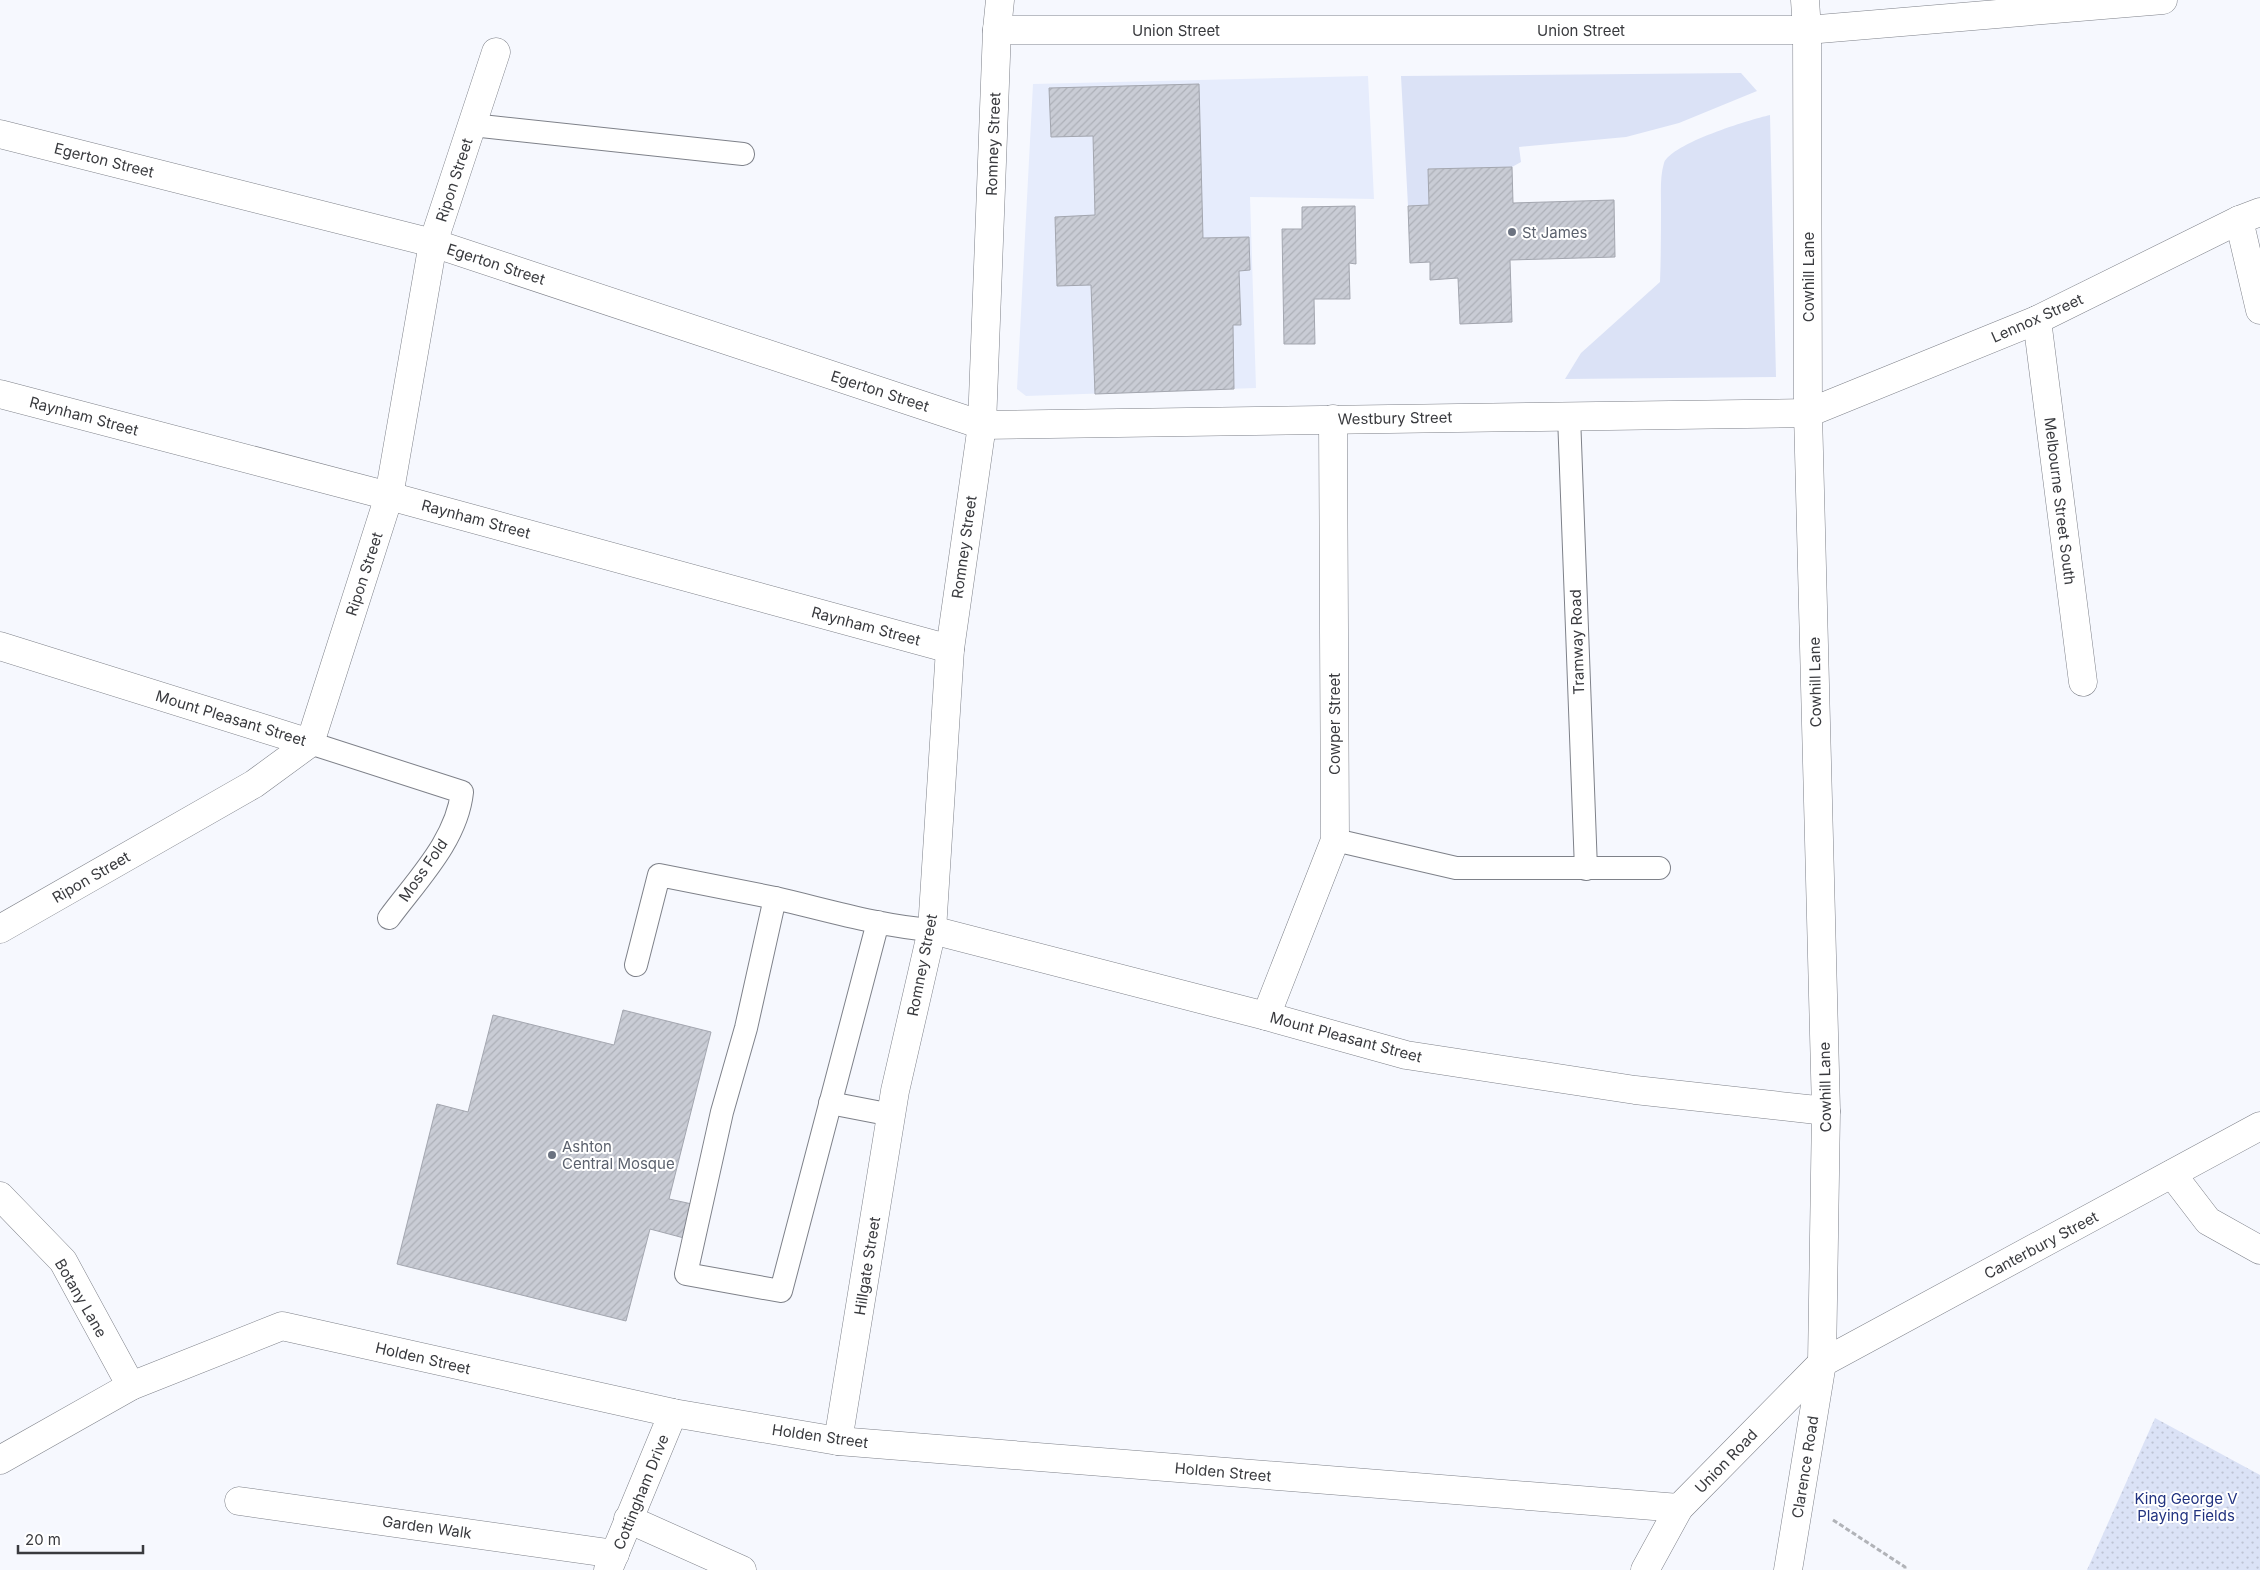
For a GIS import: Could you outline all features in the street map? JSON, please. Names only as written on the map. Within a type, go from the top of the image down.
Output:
[{"type":"street","name":"Romney Street","points":[[894,1103],[932,930],[950,649],[982,425],[997,30],[1000,0]]},
{"type":"street","name":"Cowhill Lane","points":[[1805,0],[1807,30],[1808,412],[1826,1112],[1822,1363]]},
{"type":"street","name":"Union Street","points":[[997,30],[1807,30],[2163,0]]},
{"type":"street","name":"Ripon Street","points":[[0,929],[254,784],[310,743],[390,496],[433,243],[496,52]]},
{"type":"street","name":"Egerton Street","points":[[0,134],[433,243],[982,425]]},
{"type":"street","name":"Lennox Street","points":[[1808,412],[2037,320],[2249,216]]},
{"type":"street","points":[[2249,216],[2260,310]]},
{"type":"street","name":"Melbourne Street South","points":[[2037,320],[2083,682]]},
{"type":"street","name":"Raynham Street","points":[[0,394],[390,496],[950,649]]},
{"type":"street","name":"Westbury Street","points":[[982,425],[1808,412]]},
{"type":"street","name":"Cowper Street","points":[[1266,1016],[1335,840],[1333,419]]},
{"type":"street","name":"Mount Pleasant Street","points":[[0,646],[310,743]]},
{"type":"street","name":"Mount Pleasant Street","points":[[932,930],[1266,1016],[1406,1055],[1635,1090],[1826,1112]]},
{"type":"street","name":"Hillgate Street","points":[[838,1441],[894,1103]]},
{"type":"street","name":"Canterbury Street","points":[[1822,1363],[2260,1126]]},
{"type":"street","points":[[2172,1174],[2208,1221],[2260,1250]]},
{"type":"street","name":"Botany Lane","points":[[0,1196],[63,1261],[131,1386]]},
{"type":"street","name":"Holden Street","points":[[0,1460],[131,1386],[282,1326],[673,1413],[838,1441],[1679,1508]]},
{"type":"street","name":"Clarence Road","points":[[1788,1570],[1822,1363]]},
{"type":"street","name":"Union Road","points":[[1645,1570],[1679,1508],[1822,1363]]},
{"type":"street","name":"Cottingham Drive","points":[[611,1562],[673,1413]]},
{"type":"street","name":"Garden Walk","points":[[239,1501],[611,1562]]},
{"type":"street","points":[[628,1519],[742,1570]]},
{"type":"lane","points":[[472,125],[743,154]]},
{"type":"lane","name":"Tramway Road","points":[[1569,416],[1586,869]]},
{"type":"lane","name":"Mount Pleasant Street","points":[[310,743],[462,792]]},
{"type":"lane","name":"Moss Fold","points":[[389,918],[442,848],[460,810],[462,792]]},
{"type":"lane","points":[[1335,840],[1456,868],[1659,868]]},
{"type":"lane","points":[[636,965],[659,875],[775,898],[898,928],[932,930]]},
{"type":"lane","points":[[775,898],[746,1028],[722,1112],[686,1274],[781,1291],[878,922]]},
{"type":"lane","points":[[830,1103],[894,1103]]},
{"type":"path","points":[[1800,1498],[1905,1567],[1905,1570]]},
{"type":"shaded area","points":[[1368,76],[1374,199],[1250,197],[1256,388],[1026,396],[1017,389],[1033,84]]},
{"type":"green space","points":[[1741,73],[1757,91],[1679,123],[1626,137],[1519,147],[1521,162],[1512,167],[1428,169],[1429,205],[1408,206],[1401,76]]},
{"type":"green space","points":[[1770,115],[1776,377],[1565,379],[1581,353],[1660,282],[1661,184],[1664,163],[1670,155],[1712,133]]},
{"type":"green space","name":"King George V Playing Fields","points":[[2155,1418],[2260,1475],[2260,1570],[2087,1570]]},
{"type":"building","points":[[1199,84],[1203,238],[1249,237],[1250,270],[1239,271],[1241,325],[1233,325],[1234,389],[1095,394],[1091,285],[1057,286],[1055,217],[1095,215],[1093,136],[1051,137],[1049,88]]},
{"type":"building","name":"St James","points":[[1512,167],[1513,203],[1614,200],[1615,257],[1510,260],[1512,322],[1460,324],[1458,278],[1430,280],[1430,262],[1410,263],[1408,206],[1429,205],[1428,169]]},
{"type":"building","points":[[1355,206],[1356,264],[1349,263],[1350,299],[1314,299],[1315,344],[1284,344],[1282,229],[1302,229],[1302,207]]},
{"type":"building","name":"Ashton Central Mosque","points":[[623,1010],[711,1032],[669,1199],[692,1204],[684,1238],[650,1229],[626,1321],[397,1264],[437,1104],[468,1112],[493,1015],[614,1045]]},
{"type":"place","name":"St James","points":[[1512,232]]},
{"type":"place","name":"Ashton Central Mosque","points":[[552,1155]]}]
